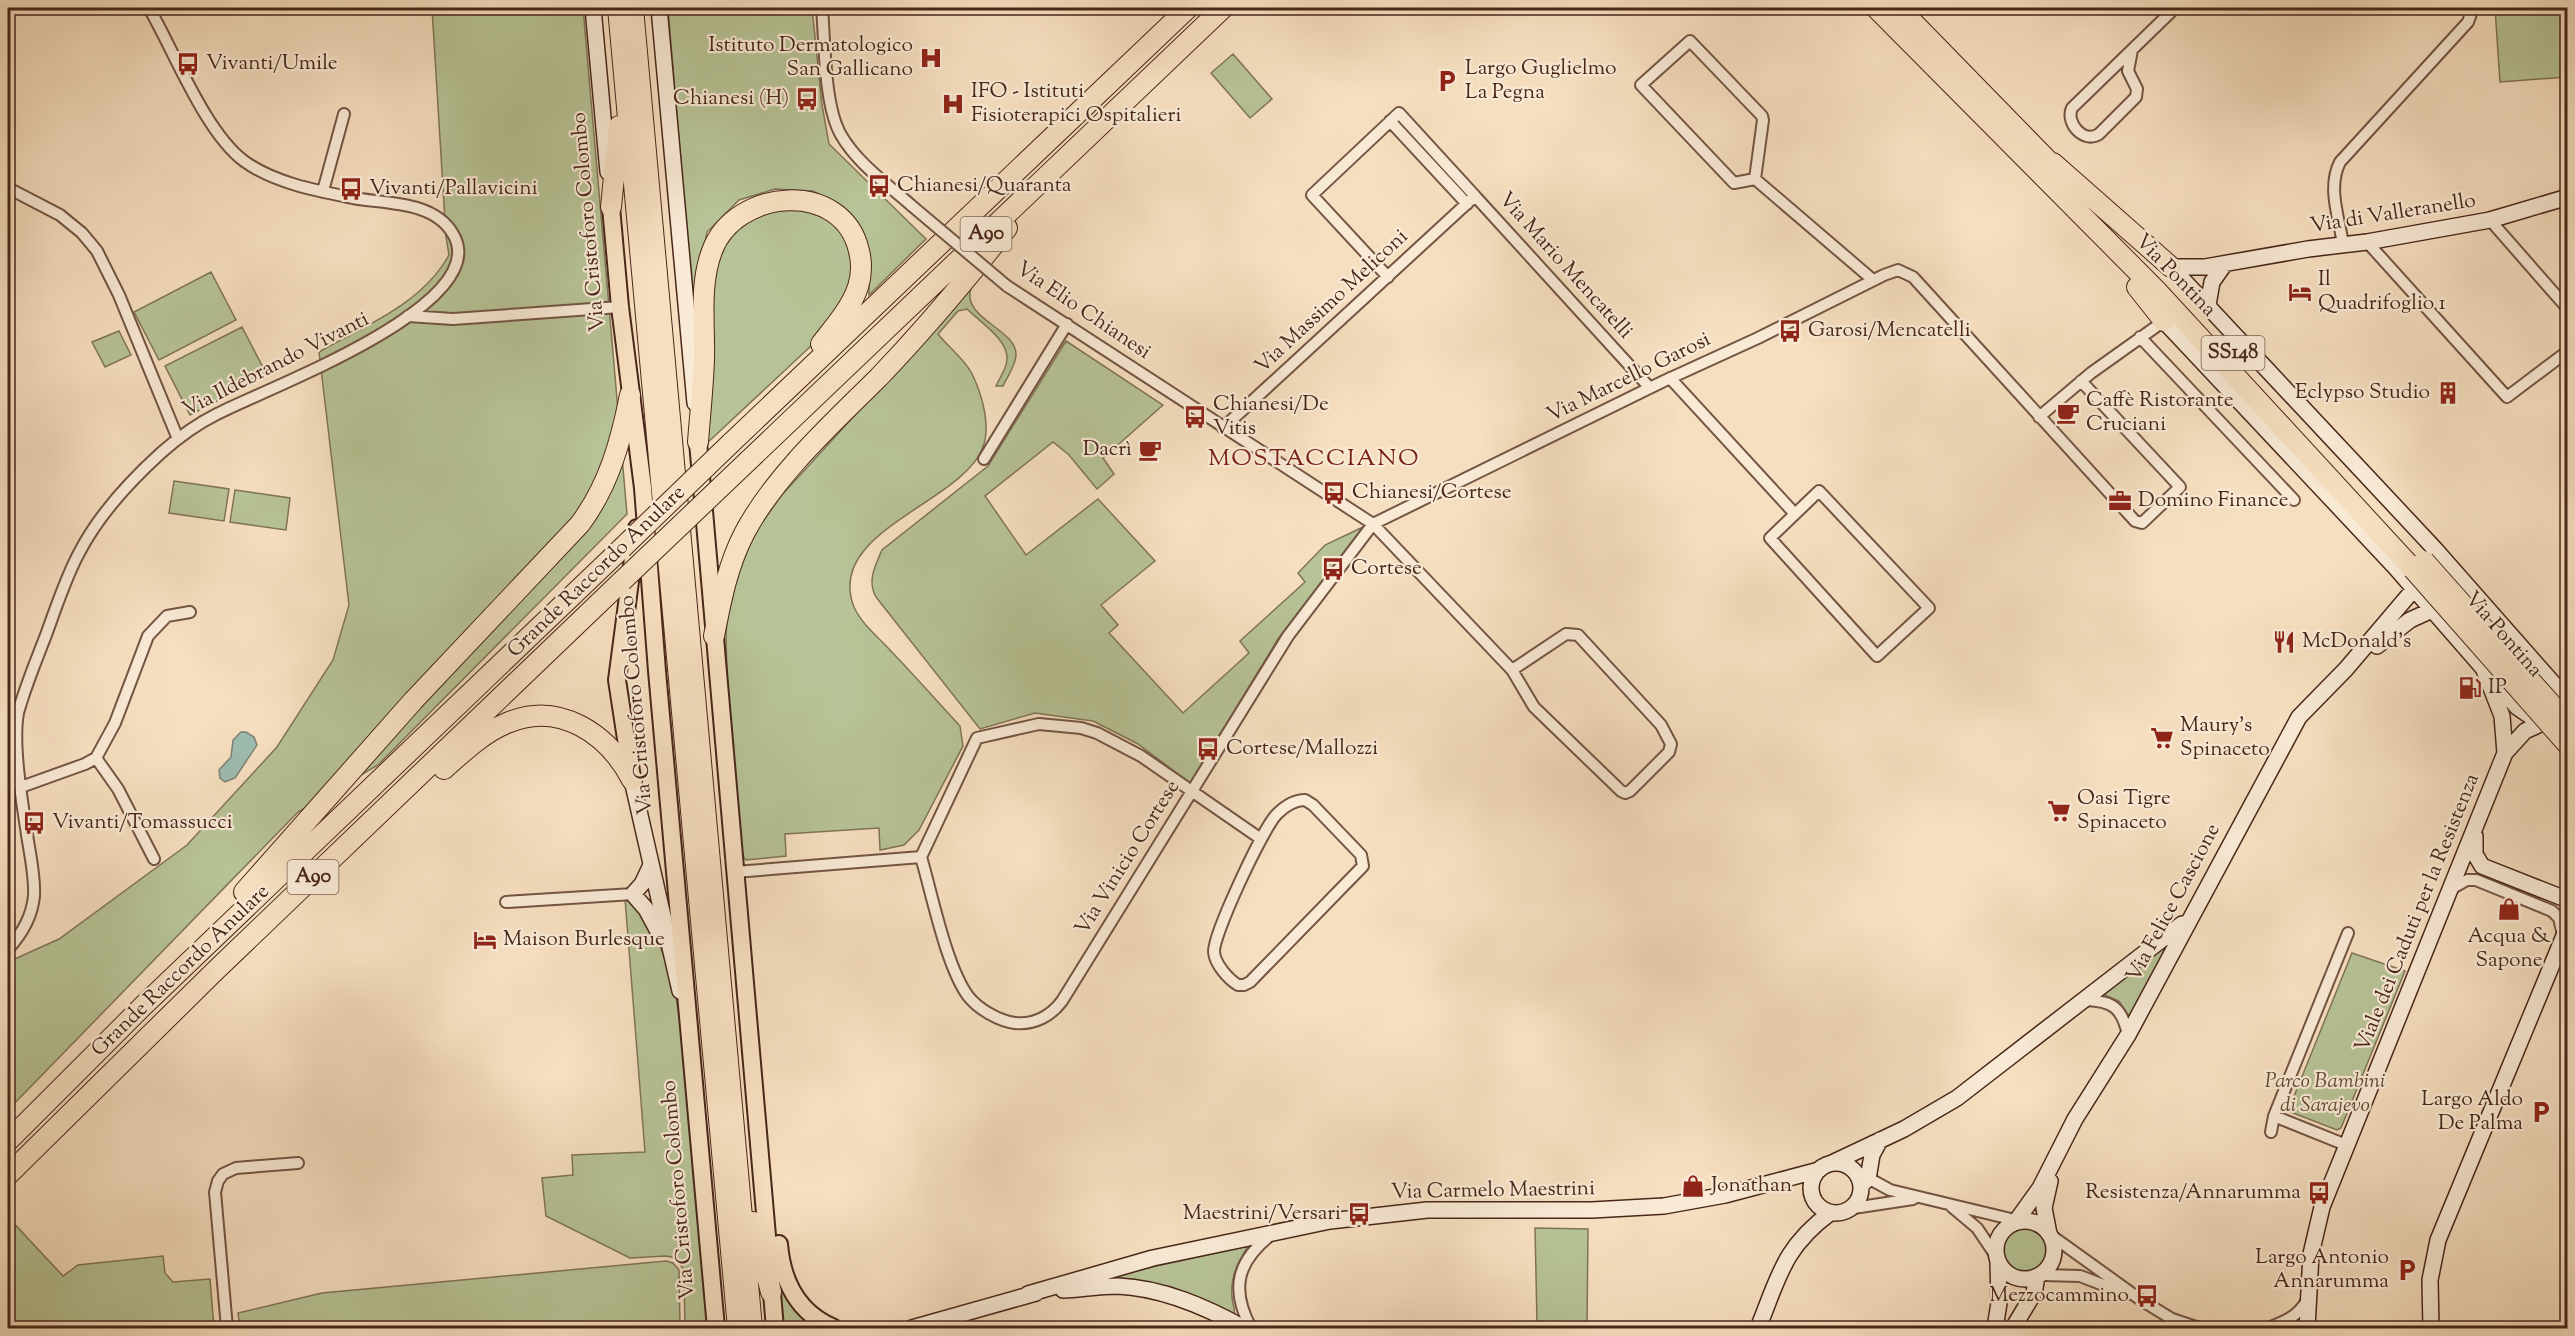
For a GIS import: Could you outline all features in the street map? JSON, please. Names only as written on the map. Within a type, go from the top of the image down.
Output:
[{"type":"highway","name":"Via Cristoforo Colombo","points":[[618,8],[738,1329]]},
{"type":"highway","points":[[633,8],[752,1329]]},
{"type":"highway","name":"Grande Raccordo Anulare","points":[[8,1141],[143,1006],[1188,8]]},
{"type":"highway","name":"Grande Raccordo Anulare","points":[[8,1176],[190,995],[1224,8]]},
{"type":"highway","points":[[1172,56],[1237,8]]},
{"type":"highway","name":"Via Pontina","points":[[1870,8],[1888,11],[2034,156],[2164,298],[2419,565],[2560,720]]},
{"type":"highway","points":[[611,207],[623,64]]},
{"type":"highway","points":[[2034,156],[2102,204],[2171,267]]},
{"type":"highway","points":[[2034,156],[2164,321]]},
{"type":"highway","points":[[714,636],[720,602],[734,556],[761,506],[799,461],[928,321],[996,242],[1052,171]]},
{"type":"highway","points":[[698,442],[704,359],[702,315],[706,272],[712,248],[732,222],[750,209],[767,202],[801,201],[831,211],[847,225],[858,247],[862,270],[858,289],[848,308],[773,403]]},
{"type":"highway","points":[[143,1006],[197,943],[272,863],[413,701],[580,524],[609,475],[630,395]]},
{"type":"highway","name":"Via Pontina","points":[[2419,565],[2568,745]]},
{"type":"highway","points":[[363,829],[412,795],[486,735],[502,725],[524,717],[556,717],[587,729],[617,754],[632,780]]},
{"type":"highway","points":[[734,1123],[743,1145],[753,1222],[771,1292]]},
{"type":"main road","name":"Via Cristoforo Colombo","points":[[611,207],[630,395],[644,488],[688,1024],[716,1329]]},
{"type":"main road","points":[[698,442],[775,1329]]},
{"type":"main road","points":[[632,780],[616,680],[644,488]]},
{"type":"main road","points":[[746,1003],[759,1037],[779,1250],[785,1277],[794,1297],[806,1310],[834,1329]]},
{"type":"street","name":"Via Ildebrando Vivanti","points":[[8,949],[25,927],[34,896],[16,723],[25,690],[69,576],[84,544],[133,482],[178,439],[210,417],[322,366],[408,316],[440,290],[456,268],[459,249],[451,230],[438,217],[418,208],[323,191],[264,173],[246,162],[234,152],[200,105],[149,8]]},
{"type":"street","name":"Via Cristoforo Colombo","points":[[593,8],[611,207]]},
{"type":"street","points":[[659,8],[698,442]]},
{"type":"street","name":"Via Elio Chianesi","points":[[822,8],[831,104],[839,132],[862,161],[912,206],[1007,286],[1373,524],[1512,670],[1534,707],[1624,792],[1630,790],[1669,752],[1669,739],[1659,723],[1578,635],[1572,633],[1563,636],[1512,670]]},
{"type":"street","points":[[2132,50],[2128,71],[2137,89],[2136,97],[2099,134],[2092,138],[2086,137],[2071,122],[2069,116],[2072,108],[2175,8]]},
{"type":"street","points":[[2343,244],[2333,186],[2334,175],[2340,162],[2463,28],[2471,17],[2473,8]]},
{"type":"street","points":[[1690,41],[1762,116],[1755,178],[1734,183],[1641,85],[1690,41]]},
{"type":"street","points":[[323,191],[344,114]]},
{"type":"street","name":"Via Mario Mencatelli","points":[[1388,277],[1312,195],[1394,117],[1650,388]]},
{"type":"street","points":[[1755,178],[1873,280]]},
{"type":"street","points":[[8,188],[60,215],[82,233],[97,251],[119,295],[178,439]]},
{"type":"street","name":"Via Massimo Meliconi","points":[[1223,428],[1471,200]]},
{"type":"street","name":"Via di Valleranello","points":[[2171,267],[2199,268],[2224,265],[2343,244],[2367,242],[2490,220],[2565,201]]},
{"type":"street","points":[[2490,220],[2568,309]]},
{"type":"street","points":[[2367,242],[2507,398],[2568,351]]},
{"type":"street","points":[[2208,305],[2212,282],[2224,265]]},
{"type":"street","name":"Via Pontina","points":[[2171,267],[2434,548],[2566,698]]},
{"type":"street","name":"Via Marcello Garosi","points":[[1373,524],[1670,378],[1758,339],[1890,272],[1903,271],[1913,277],[2039,417]]},
{"type":"street","points":[[408,316],[453,319],[620,307]]},
{"type":"street","points":[[2081,381],[2180,488],[2144,522],[2138,523],[2134,520],[2039,417],[2081,381],[2164,321]]},
{"type":"street","name":"Via Pontina","points":[[2164,321],[2414,589],[2521,710],[2536,719],[2560,720]]},
{"type":"street","points":[[984,459],[1067,324]]},
{"type":"street","points":[[2140,337],[2294,500]]},
{"type":"street","points":[[1670,378],[1795,514]]},
{"type":"street","points":[[1819,491],[1929,608],[1877,656],[1770,538],[1795,514],[1819,491]]},
{"type":"street","name":"Via Vinicio Cortese","points":[[921,857],[950,957],[966,993],[975,1003],[1002,1019],[1020,1023],[1035,1021],[1050,1013],[1062,1001],[1288,636],[1373,524]]},
{"type":"street","name":"Via Felice Cascione","points":[[2016,1220],[2053,1166],[2075,1119],[2128,1035],[2299,717],[2346,669],[2414,589]]},
{"type":"street","name":"Via Felice Cascione","points":[[2346,669],[2407,622],[2433,610]]},
{"type":"street","points":[[21,787],[96,758],[115,723],[148,636],[167,616],[190,612]]},
{"type":"street","name":"Via Pontina","points":[[2484,670],[2502,716],[2505,753]]},
{"type":"street","points":[[2505,753],[2525,731],[2560,720],[2566,698]]},
{"type":"street","points":[[8,713],[16,723]]},
{"type":"street","points":[[735,872],[921,857],[977,738],[1033,724],[1086,729],[1102,735],[1134,752],[1261,839]]},
{"type":"street","name":"Viale dei Caduti per la Resistenza","points":[[2307,1329],[2307,1299],[2315,1229],[2346,1145],[2505,753]]},
{"type":"street","points":[[96,758],[118,789],[153,859]]},
{"type":"street","points":[[632,780],[688,1024]]},
{"type":"street","points":[[1305,800],[1311,803],[1361,855],[1364,864],[1250,982],[1241,985],[1233,982],[1223,970],[1215,957],[1214,949],[1218,934],[1261,839],[1278,813],[1296,801],[1305,800]]},
{"type":"street","points":[[2476,827],[2475,854],[2482,866],[2558,898],[2568,900]]},
{"type":"street","points":[[506,902],[633,894],[642,884],[651,865]]},
{"type":"street","points":[[2431,1329],[2430,1280],[2440,1235],[2565,931],[2559,918],[2546,908],[2476,880],[2463,882],[2451,888]]},
{"type":"street","points":[[633,894],[652,918],[672,956]]},
{"type":"street","name":"Via Carmelo Maestrini","points":[[1028,1294],[1105,1271],[1330,1221],[1418,1210],[1492,1208],[1592,1210],[1664,1206],[1725,1196],[1826,1167],[1904,1129],[1957,1098],[2189,919]]},
{"type":"street","points":[[2271,1132],[2274,1116],[2348,933]]},
{"type":"street","points":[[2086,1000],[2104,1001],[2117,1009],[2123,1018],[2128,1035]]},
{"type":"street","points":[[2274,1116],[2346,1145]]},
{"type":"street","points":[[1847,1209],[1856,1201],[1862,1178],[1880,1140]]},
{"type":"street","points":[[226,1329],[216,1214],[215,1192],[218,1181],[226,1171],[236,1168],[298,1163]]},
{"type":"street","points":[[1830,1213],[1818,1205],[1812,1194],[1813,1181],[1826,1167],[1845,1164],[1862,1178],[1890,1191],[2035,1223],[2141,1300],[2172,1318],[2199,1329]]},
{"type":"street","name":"Via Felice Cascione","points":[[2051,1235],[2044,1208],[2053,1166]]},
{"type":"street","points":[[1758,1329],[1778,1278],[1795,1245],[1806,1232],[1830,1213],[1922,1197]]},
{"type":"street","points":[[1946,1204],[1977,1228],[2005,1272],[2014,1277],[2027,1279],[2040,1276],[2080,1276],[2141,1300]]},
{"type":"street","points":[[1995,1329],[1999,1303],[1997,1259],[2000,1233],[2016,1220]]},
{"type":"street","points":[[1251,1329],[1241,1308],[1239,1281],[1246,1262],[1254,1251],[1275,1232]]},
{"type":"street","points":[[2013,1329],[2034,1293],[2040,1276],[2053,1258],[2051,1235]]},
{"type":"street","points":[[1105,1271],[1099,1280],[1107,1287]]},
{"type":"street","points":[[920,1327],[1028,1294],[1107,1287],[1134,1288],[1182,1299],[1244,1329]]},
{"type":"street","points":[[2260,1329],[2269,1328],[2293,1317],[2307,1299]]},
{"type":"green space","points":[[432,8],[583,8],[627,514],[378,765],[298,812],[8,1110],[8,962],[59,939],[187,845],[277,747],[333,660],[349,605],[319,352],[392,312],[424,287],[449,255]]},
{"type":"green space","points":[[668,8],[812,8],[822,105],[829,144],[926,239],[869,295],[869,263],[859,227],[839,204],[813,191],[775,189],[739,200],[707,232],[693,307]]},
{"type":"green space","points":[[2495,8],[2567,8],[2567,77],[2500,82]]},
{"type":"green space","points":[[1233,54],[1272,99],[1250,118],[1211,73]]},
{"type":"green space","points":[[792,204],[837,224],[853,251],[854,281],[812,345],[705,445],[713,272],[723,245],[736,224]]},
{"type":"green space","points":[[211,272],[236,320],[159,360],[134,312]]},
{"type":"green space","points":[[971,288],[970,299],[974,308],[1008,338],[1014,346],[1016,355],[1013,367],[1003,386],[996,386],[1005,367],[1006,353],[999,339],[986,326],[967,309],[958,311],[938,334],[970,370],[976,384],[986,420],[983,447],[970,467],[950,485],[876,538],[859,558],[850,581],[854,607],[861,618],[960,726],[963,746],[919,830],[904,845],[880,850],[879,828],[785,834],[786,856],[746,860],[742,855],[727,678],[726,635],[729,596],[751,542],[781,496]]},
{"type":"green space","points":[[242,327],[267,375],[190,415],[165,366]]},
{"type":"green space","points":[[119,331],[131,355],[105,367],[92,342]]},
{"type":"green space","points":[[1066,341],[1163,405],[1103,458],[1114,474],[1097,489],[1069,455],[1053,442],[985,496],[1026,555],[1098,499],[1155,561],[1101,605],[1118,625],[1109,633],[1183,713],[1249,653],[1240,641],[1305,582],[1298,573],[1325,545],[1363,527],[1278,639],[1190,783],[1138,744],[1093,721],[1035,713],[980,729],[873,591],[873,574],[882,550],[988,466]]},
{"type":"green space","points":[[174,481],[229,489],[224,521],[169,513]]},
{"type":"green space","points":[[235,490],[290,498],[286,530],[230,522]]},
{"type":"green space","points":[[625,899],[637,905],[656,936],[673,979],[682,1034],[708,1328],[685,1328],[684,1270],[676,1258],[666,1256],[630,1258],[546,1216],[542,1178],[573,1175],[572,1155],[645,1152]]},
{"type":"green space","points":[[2162,948],[2165,951],[2131,1014],[2128,1015],[2119,1001],[2105,995],[2105,992]]},
{"type":"green space","name":"Parco Bambini di Sarajevo","points":[[2352,953],[2405,971],[2341,1128],[2337,1130],[2288,1111]]},
{"type":"green space","points":[[8,1217],[63,1276],[78,1265],[163,1256],[165,1273],[173,1282],[210,1279],[214,1328],[8,1328]]},
{"type":"green space","points":[[1535,1228],[1588,1229],[1587,1327],[1735,1326],[1739,1328],[1442,1328],[1537,1323]]},
{"type":"green space","points":[[2025,1228],[2041,1235],[2048,1251],[2041,1267],[2025,1274],[2009,1267],[2002,1251],[2009,1235]]},
{"type":"green space","points":[[1248,1246],[1234,1276],[1232,1300],[1234,1316],[1108,1281],[1106,1277]]},
{"type":"green space","points":[[666,1261],[673,1263],[679,1270],[680,1328],[240,1328],[238,1313],[322,1293]]},
{"type":"green space","points":[[776,1270],[826,1328],[784,1328]]},
{"type":"shaded area","points":[[241,732],[254,737],[257,745],[235,778],[225,782],[220,778],[219,770],[231,757],[233,740]]},
{"type":"place","name":"Istituto Dermatologico San Gallicano","points":[[931,58]]},
{"type":"place","name":"Vivanti/Umile","points":[[188,64]]},
{"type":"place","name":"Largo Guglielmo La Pegna","points":[[1447,81]]},
{"type":"place","name":"Chianesi (H)","points":[[807,99]]},
{"type":"place","name":"IFO - Istituti Fisioterapici Ospitalieri","points":[[953,104]]},
{"type":"place","name":"Chianesi/Quaranta","points":[[879,186]]},
{"type":"place","name":"Vivanti/Pallavicini","points":[[351,189]]},
{"type":"place","name":"Il Quadrifoglio 1","points":[[2300,292]]},
{"type":"place","name":"Garosi/Mencatelli","points":[[1790,331]]},
{"type":"place","name":"Eclypso Studio","points":[[2448,393]]},
{"type":"place","name":"Caffè Ristorante Cruciani","points":[[2068,413]]},
{"type":"place","name":"Chianesi/De Vitis","points":[[1195,417]]},
{"type":"place","name":"Dacrì","points":[[1150,450]]},
{"type":"place","name":"Chianesi/Cortese","points":[[1334,493]]},
{"type":"place","name":"Domino Finance","points":[[2120,501]]},
{"type":"place","name":"Cortese","points":[[1333,569]]},
{"type":"place","name":"McDonald's","points":[[2284,642]]},
{"type":"place","name":"IP","points":[[2470,688]]},
{"type":"place","name":"Maury's Spinaceto","points":[[2162,738]]},
{"type":"place","name":"Cortese/Mallozzi","points":[[1208,749]]},
{"type":"place","name":"Oasi Tigre Spinaceto","points":[[2059,811]]},
{"type":"place","name":"Vivanti/Tomassucci","points":[[34,823]]},
{"type":"place","name":"Acqua & Sapone","points":[[2509,909]]},
{"type":"place","name":"Maison Burlesque","points":[[485,940]]},
{"type":"place","name":"Largo Aldo De Palma","points":[[2541,1112]]},
{"type":"place","name":"Jonathan","points":[[1693,1186]]},
{"type":"place","name":"Resistenza/Annarumma","points":[[2319,1193]]},
{"type":"place","name":"Maestrini/Versari","points":[[1359,1214]]},
{"type":"place","name":"Largo Antonio Annarumma","points":[[2407,1270]]},
{"type":"place","name":"Mezzocammino","points":[[2147,1296]]},
{"type":"district","name":"MOSTACCIANO","points":[[1314,459]]}]
